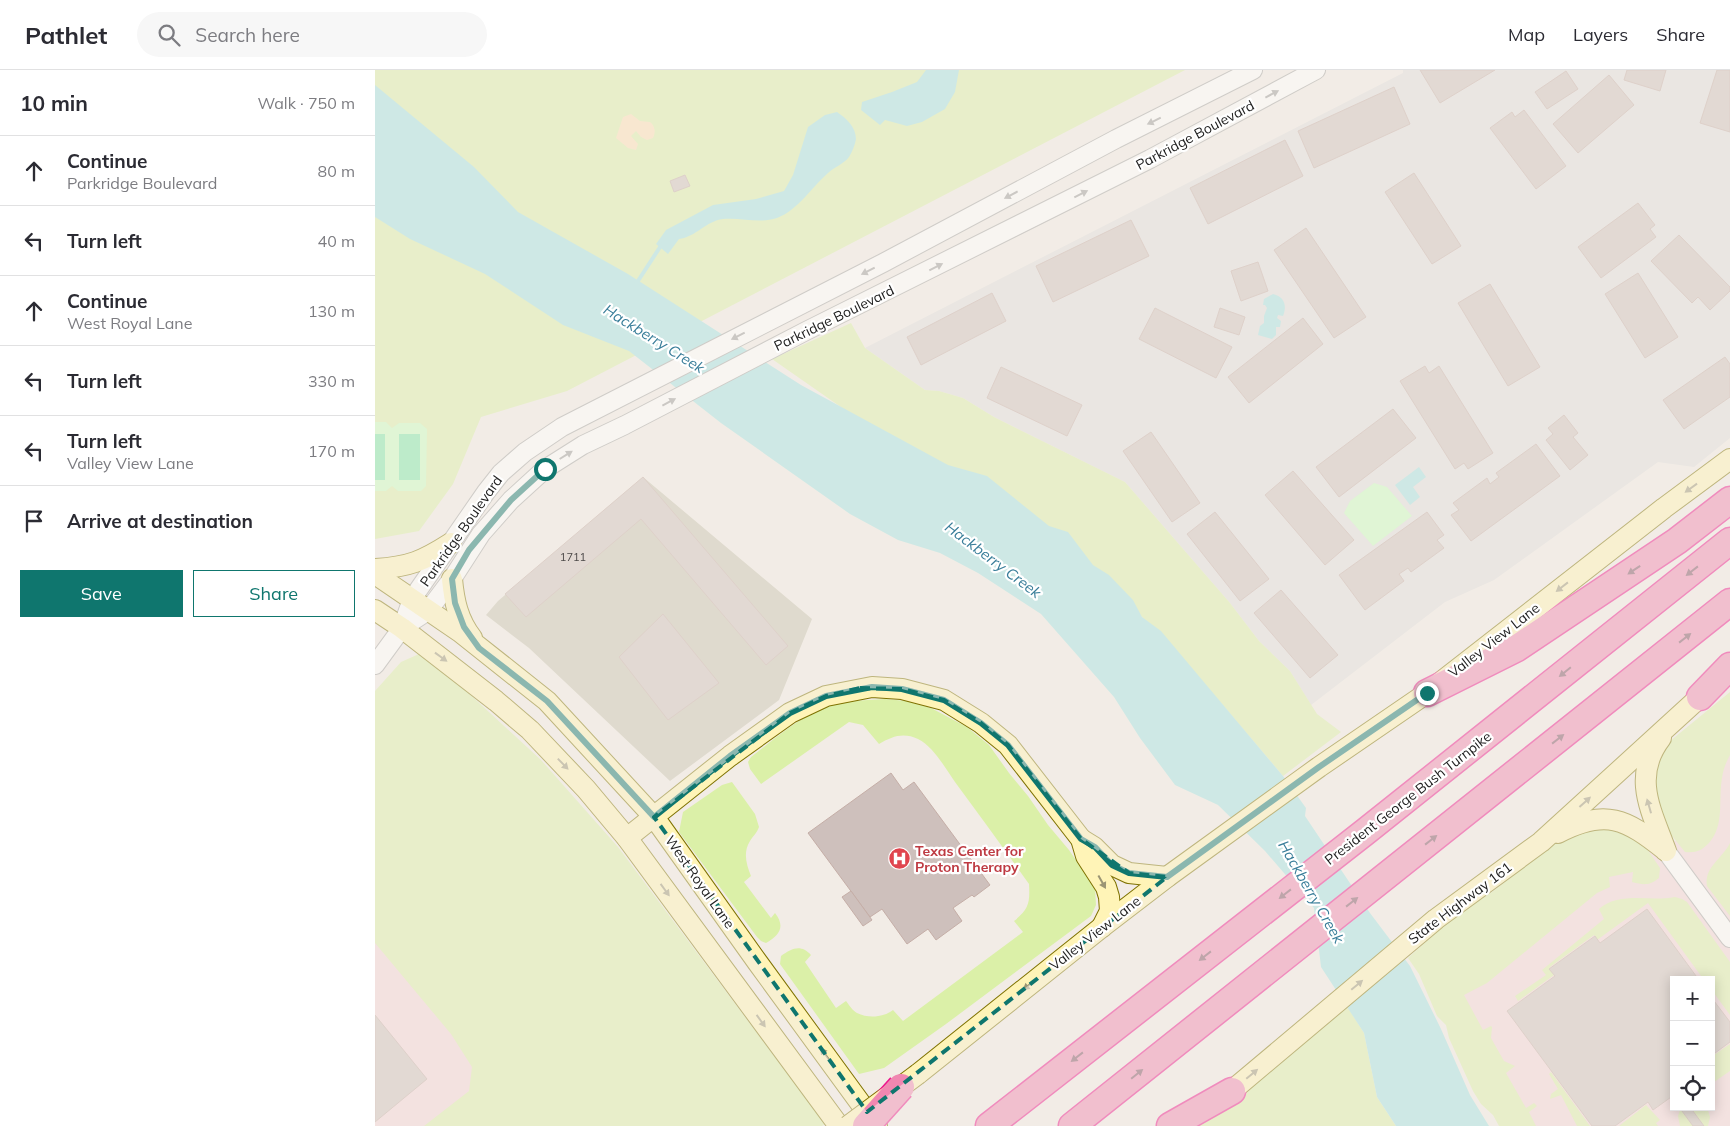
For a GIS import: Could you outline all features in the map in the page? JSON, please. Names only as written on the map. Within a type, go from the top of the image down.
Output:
[{"type":"highway","points":[[1427,693],[1517,648],[1677,542],[1730,500]]},
{"type":"highway","name":"President George Bush Turnpike","points":[[989,1126],[1365,832],[1730,541]]},
{"type":"highway","points":[[1072,1126],[1730,602]]},
{"type":"highway","points":[[1700,697],[1730,666]]},
{"type":"highway","points":[[866,1126],[910,1081]]},
{"type":"highway","points":[[1170,1126],[1232,1091]]},
{"type":"main road","name":"Valley View Lane","points":[[848,1126],[910,1081],[1167,877],[1319,767],[1427,693],[1664,508],[1730,459]]},
{"type":"main road","points":[[375,569],[398,568],[426,559],[451,543]]},
{"type":"main road","name":"West Royal Lane","points":[[375,574],[479,648],[547,701],[654,817],[877,1126]]},
{"type":"main road","points":[[452,579],[455,603],[464,627],[479,648]]},
{"type":"main road","points":[[375,610],[402,628],[496,700],[530,730],[586,789],[627,838],[839,1126]]},
{"type":"main road","name":"State Highway 161","points":[[1186,1126],[1232,1091],[1436,919],[1541,842],[1674,720],[1730,674]]},
{"type":"main road","points":[[627,838],[730,756],[790,713],[826,696],[872,687],[902,689],[944,700],[981,723],[1008,745],[1081,839],[1086,856],[1106,887],[1110,911],[1102,927]]},
{"type":"main road","points":[[1667,851],[1648,805],[1645,789],[1646,772],[1650,758],[1657,742],[1674,720]]},
{"type":"main road","points":[[1541,842],[1569,827],[1587,821],[1602,819],[1631,825],[1667,851]]},
{"type":"main road","points":[[1081,839],[1095,847],[1112,865],[1129,873],[1167,877]]},
{"type":"street","name":"Parkridge Boulevard","points":[[375,664],[420,605],[451,543],[501,473],[525,452],[562,426],[883,263],[1253,70]]},
{"type":"street","name":"Parkridge Boulevard","points":[[420,605],[452,579],[481,534],[511,500],[545,469],[583,445],[806,331],[1150,160],[1317,70]]},
{"type":"street","points":[[1667,851],[1730,938]]},
{"type":"highlighted area","points":[[860,688],[902,689],[944,700],[981,723],[1008,745],[1081,839],[1129,873],[1167,877],[867,1112],[654,817],[790,713],[826,696]]},
{"type":"shaded area","points":[[1403,70],[1730,70],[1730,438],[1694,467],[1658,462],[1494,580],[1445,602],[1311,705],[1290,671],[1259,641],[1230,603],[1125,482],[994,417],[963,398],[939,391],[925,390],[865,348],[1403,73]]},
{"type":"shaded area","points":[[643,477],[812,619],[779,700],[670,781],[529,648],[486,615],[498,601]]},
{"type":"shaded area","points":[[1730,747],[1730,1126],[1522,1126],[1443,982],[1627,860],[1701,831]]},
{"type":"shaded area","points":[[375,927],[485,1061],[450,1126],[375,1126]]},
{"type":"green space","points":[[375,70],[1185,70],[567,391],[481,417],[453,484],[419,531],[375,539]]},
{"type":"green space","points":[[851,323],[865,348],[925,390],[939,391],[963,398],[994,417],[1125,482],[1230,603],[1259,641],[1290,671],[1317,714],[1341,732],[1283,776],[1221,703],[1142,617],[772,359]]},
{"type":"green space","points":[[375,422],[386,422],[392,428],[399,423],[420,423],[427,429],[426,486],[421,491],[398,491],[392,486],[386,491],[375,491]]},
{"type":"green space","points":[[375,434],[385,434],[385,480],[375,480]]},
{"type":"green space","points":[[399,434],[420,434],[420,480],[399,480]]},
{"type":"green space","points":[[1374,483],[1387,487],[1412,516],[1373,546],[1344,513],[1350,501]]},
{"type":"green space","points":[[419,654],[463,688],[541,760],[618,847],[825,1124],[822,1126],[424,1126],[469,1091],[472,1067],[451,1034],[375,943],[375,691],[401,662]]},
{"type":"green space","points":[[1730,692],[1730,755],[1722,775],[1717,828],[1714,836],[1703,848],[1695,852],[1685,852],[1659,820],[1649,788],[1664,746]]},
{"type":"green space","points":[[885,699],[907,701],[931,708],[967,727],[989,745],[1048,825],[1069,850],[1095,888],[1096,905],[1091,916],[946,1024],[884,1068],[859,1074],[780,964],[781,956],[796,948],[804,949],[811,955],[805,962],[836,1008],[846,1001],[856,1012],[871,1017],[881,1016],[893,1010],[903,1021],[1023,932],[1014,921],[1026,909],[1029,896],[1029,884],[939,758],[918,739],[903,735],[879,744],[863,725],[849,722],[761,784],[750,769],[748,762],[751,757],[808,715],[842,703]]},
{"type":"green space","points":[[732,782],[755,814],[759,827],[748,845],[746,854],[751,876],[744,882],[771,918],[775,913],[780,923],[777,934],[766,943],[757,937],[679,832],[683,812],[722,785]]},
{"type":"green space","points":[[1606,823],[1643,843],[1660,868],[1659,878],[1649,884],[1643,884],[1632,882],[1633,872],[1609,877],[1610,887],[1597,893],[1487,983],[1464,995],[1483,1030],[1492,1027],[1491,1038],[1504,1061],[1515,1066],[1506,1073],[1526,1108],[1534,1103],[1537,1106],[1529,1112],[1536,1126],[1499,1126],[1493,1115],[1481,1104],[1473,1091],[1449,1038],[1446,1025],[1437,1016],[1419,974],[1408,958],[1465,909],[1492,892],[1563,837]]},
{"type":"green space","points":[[1730,843],[1730,916],[1707,886],[1707,879],[1711,868]]},
{"type":"green space","points":[[1675,897],[1687,902],[1730,962],[1730,1015],[1715,994],[1715,976],[1701,976],[1648,903],[1597,940],[1594,935],[1550,967],[1554,975],[1518,1001],[1515,996],[1546,975],[1542,970],[1604,919],[1599,909],[1616,900]]},
{"type":"green space","points":[[1347,1006],[1364,1033],[1377,1097],[1396,1126],[1198,1126]]},
{"type":"green space","points":[[1730,1044],[1730,1071],[1715,1081],[1715,1066],[1715,1054]]},
{"type":"green space","points":[[1551,1072],[1590,1126],[1577,1126],[1561,1095],[1550,1099],[1551,1094],[1558,1089],[1549,1074]]},
{"type":"green space","points":[[1646,1105],[1660,1120],[1656,1123],[1658,1126],[1619,1126]]},
{"type":"green space","points":[[1680,1111],[1708,1111],[1710,1117],[1708,1126],[1680,1126],[1678,1116]]},
{"type":"sand","points":[[631,114],[640,121],[650,122],[655,129],[653,138],[647,140],[636,131],[631,136],[638,144],[636,150],[628,148],[616,138],[623,117]]},
{"type":"water","points":[[926,70],[959,70],[955,92],[945,109],[922,122],[907,126],[885,120],[880,125],[861,110],[862,102],[917,82]]},
{"type":"water","name":"Hackberry Creek","points":[[375,85],[474,167],[518,212],[628,274],[801,385],[948,465],[987,476],[1049,526],[1068,532],[1093,565],[1109,575],[1133,600],[1142,617],[1161,631],[1283,776],[1306,808],[1305,816],[1370,913],[1410,966],[1441,1029],[1470,1095],[1489,1126],[1396,1126],[1377,1097],[1364,1033],[1321,967],[1314,908],[1265,851],[1218,805],[1175,785],[1140,738],[1114,697],[1041,614],[978,573],[940,553],[898,540],[850,514],[721,423],[629,351],[563,325],[485,274],[410,239],[375,217]]},
{"type":"water","points":[[837,112],[847,120],[856,135],[852,151],[847,159],[828,173],[791,210],[770,220],[717,220],[685,238],[679,239],[668,254],[656,244],[666,230],[713,205],[756,199],[784,191],[793,175],[808,127],[825,115]]},
{"type":"water","points":[[1273,294],[1280,297],[1284,302],[1285,309],[1283,316],[1278,315],[1277,318],[1281,321],[1280,327],[1276,327],[1276,335],[1272,339],[1258,335],[1260,326],[1264,323],[1267,308],[1263,305],[1264,299]]},
{"type":"water","points":[[1419,467],[1426,477],[1413,487],[1420,497],[1410,505],[1395,485]]},
{"type":"building","points":[[1420,70],[1495,70],[1440,103]]},
{"type":"building","points":[[1627,70],[1666,70],[1660,91],[1624,80]]},
{"type":"building","points":[[1717,70],[1730,70],[1730,132],[1700,123]]},
{"type":"building","points":[[1566,71],[1578,89],[1547,109],[1535,92]]},
{"type":"building","points":[[1609,75],[1634,105],[1578,153],[1553,124]]},
{"type":"building","points":[[1394,87],[1410,124],[1314,168],[1298,131]]},
{"type":"building","points":[[1524,110],[1566,166],[1536,189],[1490,128],[1512,112],[1515,117]]},
{"type":"building","points":[[1285,140],[1303,176],[1208,224],[1190,188]]},
{"type":"building","points":[[1414,173],[1461,246],[1432,264],[1385,192]]},
{"type":"building","points":[[685,175],[690,186],[674,192],[670,181]]},
{"type":"building","points":[[1638,203],[1655,225],[1650,229],[1656,237],[1601,278],[1578,247]]},
{"type":"building","points":[[1131,220],[1149,256],[1053,302],[1036,266]]},
{"type":"building","points":[[1306,228],[1366,317],[1334,338],[1274,250]]},
{"type":"building","points":[[1679,235],[1730,287],[1730,291],[1710,310],[1698,297],[1692,303],[1651,261]]},
{"type":"building","points":[[1258,262],[1268,291],[1241,301],[1231,271]]},
{"type":"building","points":[[1638,273],[1678,337],[1645,358],[1605,294]]},
{"type":"building","points":[[1490,284],[1540,367],[1508,386],[1458,303]]},
{"type":"building","points":[[992,293],[1006,321],[921,365],[907,337]]},
{"type":"building","points":[[1155,308],[1232,347],[1216,378],[1139,339]]},
{"type":"building","points":[[1220,308],[1245,317],[1239,335],[1214,327]]},
{"type":"building","points":[[1303,318],[1323,344],[1249,403],[1228,377]]},
{"type":"building","points":[[1725,357],[1730,364],[1730,397],[1684,429],[1663,400]]},
{"type":"building","points":[[1425,366],[1429,373],[1439,366],[1493,453],[1468,469],[1464,463],[1455,469],[1400,381]]},
{"type":"building","points":[[1001,367],[1082,405],[1067,436],[987,398]]},
{"type":"building","points":[[1393,409],[1416,438],[1339,497],[1316,467]]},
{"type":"building","points":[[1564,415],[1578,433],[1573,437],[1588,455],[1570,470],[1546,440],[1553,434],[1548,428]]},
{"type":"building","points":[[1151,432],[1200,503],[1172,522],[1123,451]]},
{"type":"building","points":[[1536,444],[1560,476],[1471,541],[1451,515],[1459,510],[1453,503],[1487,478],[1490,484],[1499,477],[1496,473]]},
{"type":"building","points":[[1293,471],[1354,540],[1325,565],[1265,495]]},
{"type":"building","points":[[643,477],[788,646],[766,665],[641,519],[526,617],[505,594]]},
{"type":"building","points":[[1215,512],[1269,579],[1240,601],[1187,534]]},
{"type":"building","points":[[1427,512],[1444,535],[1437,540],[1444,548],[1411,572],[1408,568],[1399,574],[1404,581],[1365,610],[1339,575]]},
{"type":"building","points":[[1281,590],[1338,655],[1310,678],[1254,613]]},
{"type":"building","points":[[663,614],[719,683],[668,720],[619,657]]},
{"type":"building","name":"Texas Center for Proton Therapy","points":[[891,773],[903,790],[914,782],[990,885],[974,897],[972,895],[953,908],[962,921],[936,940],[928,929],[907,944],[882,909],[870,917],[808,833]]},
{"type":"building","points":[[851,891],[872,920],[863,926],[842,897]]},
{"type":"building","points":[[1647,909],[1696,976],[1670,976],[1670,1098],[1653,1110],[1648,1102],[1615,1126],[1592,1126],[1507,1011],[1555,976],[1549,969],[1595,936],[1600,943]]},
{"type":"building","points":[[1715,1002],[1730,1022],[1730,1042],[1715,1053]]},
{"type":"building","points":[[375,1015],[427,1079],[375,1122]]},
{"type":"building","points":[[1682,1111],[1693,1111],[1704,1126],[1693,1126]]},
{"type":"waterway","points":[[636,284],[662,244]]},
{"type":"place","name":"Texas Center for Proton Therapy","points":[[899,859]]},
{"type":"route","points":[[545,469],[511,500],[469,550],[452,579],[455,603],[464,627],[479,648],[547,701],[654,817],[730,756],[790,713],[826,696],[860,688],[902,689],[944,700],[981,723],[1008,745],[1081,839],[1095,847],[1112,865],[1129,873],[1167,877],[1319,767],[1427,693]]}]
